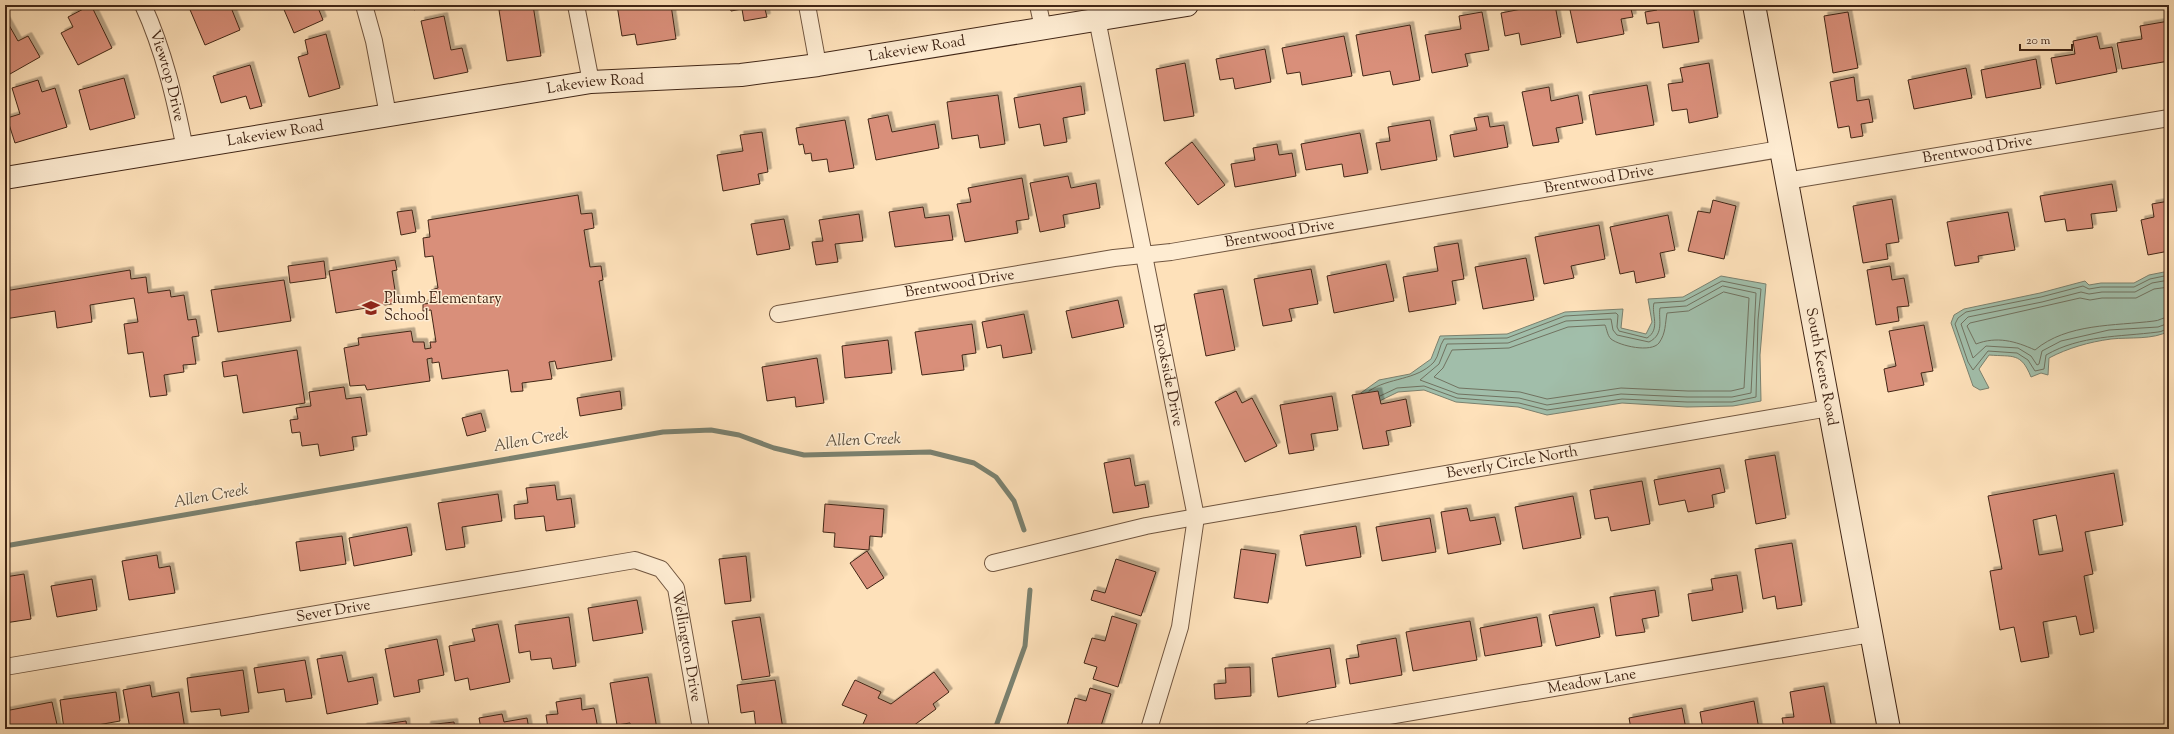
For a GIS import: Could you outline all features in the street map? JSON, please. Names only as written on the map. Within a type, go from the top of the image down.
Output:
[{"type":"street","name":"Viewtop Drive","points":[[143,5],[153,28],[174,95],[185,149]]},
{"type":"street","points":[[364,5],[374,41],[388,115]]},
{"type":"street","points":[[576,5],[591,82]]},
{"type":"street","points":[[807,5],[818,65]]},
{"type":"street","points":[[1038,5],[1043,28]]},
{"type":"street","name":"Lakeview Road","points":[[5,178],[591,82],[741,75],[818,65],[1187,5]]},
{"type":"street","name":"South Keene Road","points":[[1754,5],[1889,729]]},
{"type":"street","name":"Brookside Drive","points":[[1097,19],[1196,517],[1180,627],[1149,729]]},
{"type":"street","name":"Brentwood Drive","points":[[1786,181],[2169,118]]},
{"type":"street","name":"Brentwood Drive","points":[[778,314],[1780,149]]},
{"type":"street","name":"Beverly Circle North","points":[[993,563],[1146,526],[1829,408]]},
{"type":"street","name":"Sever Drive","points":[[5,667],[635,560],[661,569]]},
{"type":"street","name":"Wellington Drive","points":[[661,569],[676,588],[701,729]]},
{"type":"street","name":"Meadow Lane","points":[[1313,729],[1871,634]]},
{"type":"water","points":[[2169,271],[2169,331],[2156,336],[2103,340],[2071,348],[2049,358],[2048,375],[2041,373],[2031,377],[2024,363],[2015,357],[1989,355],[1979,369],[1989,388],[1980,390],[1973,386],[1951,323],[1954,315],[1964,309],[2040,293],[2085,281],[2089,285],[2101,283],[2134,283],[2149,275]]},
{"type":"water","points":[[1721,276],[1766,284],[1760,355],[1761,401],[1733,406],[1687,407],[1622,403],[1547,415],[1518,407],[1456,402],[1424,390],[1398,392],[1363,409],[1358,395],[1379,380],[1410,374],[1431,359],[1440,336],[1507,334],[1565,312],[1623,309],[1621,328],[1646,334],[1652,322],[1648,299],[1683,297]]},
{"type":"building","points":[[91,5],[112,48],[78,65],[61,33],[73,27],[68,17]]},
{"type":"building","points":[[188,5],[230,5],[240,30],[205,45]]},
{"type":"building","points":[[282,5],[317,5],[323,20],[294,33]]},
{"type":"building","points":[[412,5],[428,5],[414,10]]},
{"type":"building","points":[[533,5],[541,56],[507,61],[499,10]]},
{"type":"building","points":[[617,5],[671,5],[676,39],[637,45],[635,34],[622,36]]},
{"type":"building","points":[[729,5],[764,5],[767,17],[744,21],[742,9],[731,11]]},
{"type":"building","points":[[1542,5],[1555,5],[1561,37],[1521,45],[1519,33],[1505,36],[1501,13]]},
{"type":"building","points":[[1569,5],[1630,5],[1633,17],[1621,19],[1624,34],[1577,43]]},
{"type":"building","points":[[1656,5],[1693,5],[1699,42],[1663,48],[1659,22],[1647,24],[1645,12],[1657,10]]},
{"type":"building","points":[[1817,5],[1836,5],[1817,8]]},
{"type":"building","points":[[1482,12],[1489,50],[1465,54],[1468,66],[1432,73],[1425,35],[1461,29],[1459,16]]},
{"type":"building","points":[[1848,12],[1858,68],[1833,73],[1824,16]]},
{"type":"building","points":[[444,16],[451,50],[462,48],[468,72],[434,79],[421,21]]},
{"type":"building","points":[[5,18],[18,41],[28,36],[40,57],[10,74],[5,66]]},
{"type":"building","points":[[2169,21],[2169,61],[2122,69],[2117,43],[2142,39],[2140,26]]},
{"type":"building","points":[[1410,25],[1420,80],[1393,85],[1390,71],[1363,76],[1356,35]]},
{"type":"building","points":[[326,34],[340,88],[309,97],[298,57],[308,54],[305,40]]},
{"type":"building","points":[[1344,36],[1352,76],[1302,85],[1300,72],[1287,74],[1282,48]]},
{"type":"building","points":[[2097,36],[2100,49],[2112,47],[2117,72],[2056,84],[2051,58],[2075,54],[2073,41]]},
{"type":"building","points":[[1265,49],[1271,82],[1235,89],[1233,78],[1220,80],[1216,59]]},
{"type":"building","points":[[2036,59],[2041,88],[1986,98],[1981,70]]},
{"type":"building","points":[[1185,63],[1194,116],[1164,121],[1156,69]]},
{"type":"building","points":[[1709,63],[1718,117],[1689,123],[1687,109],[1672,111],[1668,84],[1683,82],[1680,68]]},
{"type":"building","points":[[250,65],[262,106],[250,109],[246,96],[221,103],[213,76]]},
{"type":"building","points":[[1966,68],[1972,98],[1914,109],[1908,80]]},
{"type":"building","points":[[1854,77],[1857,101],[1869,99],[1873,122],[1861,124],[1863,136],[1851,138],[1849,126],[1838,128],[1830,82]]},
{"type":"building","points":[[124,78],[135,118],[90,130],[79,90]]},
{"type":"building","points":[[38,80],[42,92],[55,88],[67,127],[15,143],[7,118],[20,114],[12,88]]},
{"type":"building","points":[[1647,85],[1654,125],[1596,135],[1589,95]]},
{"type":"building","points":[[1081,86],[1085,114],[1063,118],[1067,142],[1044,146],[1040,124],[1019,128],[1014,98]]},
{"type":"building","points":[[1549,87],[1551,101],[1578,95],[1583,123],[1556,128],[1559,142],[1533,146],[1522,92]]},
{"type":"building","points":[[998,95],[1005,144],[980,148],[978,135],[952,139],[947,102]]},
{"type":"building","points":[[888,115],[892,132],[935,124],[939,148],[876,160],[868,119]]},
{"type":"building","points":[[1488,116],[1490,127],[1504,125],[1508,147],[1454,157],[1450,135],[1477,130],[1474,118]]},
{"type":"building","points":[[845,120],[854,168],[829,172],[827,159],[812,161],[811,153],[805,154],[803,144],[799,145],[796,128]]},
{"type":"building","points":[[1430,120],[1437,160],[1381,170],[1376,143],[1390,141],[1388,127]]},
{"type":"building","points":[[762,132],[768,172],[758,174],[760,184],[723,191],[717,155],[743,151],[740,135]]},
{"type":"building","points":[[1360,133],[1368,173],[1344,177],[1342,164],[1306,170],[1301,144]]},
{"type":"building","points":[[1192,142],[1225,185],[1198,205],[1165,163]]},
{"type":"building","points":[[1277,144],[1279,155],[1292,153],[1296,176],[1235,187],[1231,164],[1255,160],[1253,148]]},
{"type":"building","points":[[1068,176],[1071,188],[1096,183],[1100,208],[1063,215],[1065,227],[1040,232],[1030,183]]},
{"type":"building","points":[[1022,178],[1029,219],[1016,221],[1018,233],[965,242],[957,204],[971,202],[968,188]]},
{"type":"building","points":[[2112,184],[2117,211],[2091,214],[2093,228],[2067,231],[2065,219],[2045,222],[2040,196]]},
{"type":"building","points":[[578,195],[581,214],[592,213],[594,228],[584,230],[590,267],[601,266],[603,280],[599,281],[612,360],[557,369],[555,361],[549,362],[552,379],[522,383],[523,391],[511,392],[508,370],[442,379],[439,362],[432,363],[432,358],[427,359],[430,381],[367,390],[365,385],[350,386],[344,348],[359,345],[358,338],[411,331],[413,342],[424,342],[425,349],[431,348],[430,342],[436,342],[431,310],[423,311],[423,304],[433,303],[431,290],[438,288],[433,256],[425,257],[423,238],[430,237],[428,220]]},
{"type":"building","points":[[1892,199],[1899,242],[1886,244],[1888,259],[1863,263],[1853,206]]},
{"type":"building","points":[[1713,200],[1736,206],[1724,259],[1688,251],[1698,211],[1710,213]]},
{"type":"building","points":[[2169,201],[2169,251],[2148,255],[2141,220],[2154,217],[2152,204]]},
{"type":"building","points":[[923,207],[925,218],[949,215],[953,240],[895,247],[889,212]]},
{"type":"building","points":[[412,210],[416,232],[401,235],[397,212]]},
{"type":"building","points":[[2008,212],[2015,250],[1978,256],[1979,262],[1955,266],[1947,222]]},
{"type":"building","points":[[859,214],[863,241],[835,244],[838,262],[816,265],[812,242],[823,241],[819,220]]},
{"type":"building","points":[[1668,215],[1675,250],[1660,253],[1665,277],[1636,283],[1634,271],[1620,274],[1610,227]]},
{"type":"building","points":[[784,219],[790,249],[757,255],[751,224]]},
{"type":"building","points":[[1599,225],[1605,259],[1571,266],[1574,278],[1544,284],[1535,237]]},
{"type":"building","points":[[1458,243],[1464,279],[1452,281],[1456,304],[1409,312],[1403,277],[1438,271],[1434,247]]},
{"type":"building","points":[[1526,258],[1534,300],[1483,309],[1475,267]]},
{"type":"building","points":[[395,260],[397,270],[392,271],[397,303],[336,313],[329,271]]},
{"type":"building","points":[[324,261],[326,278],[290,283],[288,266]]},
{"type":"building","points":[[1386,264],[1394,301],[1334,313],[1327,276]]},
{"type":"building","points":[[1890,266],[1892,280],[1904,278],[1909,306],[1897,307],[1899,321],[1876,325],[1867,270]]},
{"type":"building","points":[[1311,269],[1318,304],[1289,309],[1292,321],[1263,326],[1254,279]]},
{"type":"building","points":[[130,270],[131,279],[146,277],[148,293],[170,290],[171,297],[184,295],[188,320],[196,319],[199,336],[192,337],[196,364],[183,365],[184,372],[164,375],[167,395],[150,397],[143,352],[128,354],[124,324],[138,322],[134,298],[90,305],[92,322],[57,328],[55,311],[5,319],[5,291]]},
{"type":"building","points":[[284,280],[291,321],[218,332],[211,290]]},
{"type":"building","points":[[1223,289],[1235,350],[1206,356],[1194,294]]},
{"type":"building","points":[[1118,300],[1124,327],[1072,338],[1066,311]]},
{"type":"building","points":[[1024,314],[1032,353],[1003,358],[1001,345],[987,348],[982,322]]},
{"type":"building","points":[[972,324],[976,353],[962,355],[964,370],[922,375],[915,332]]},
{"type":"building","points":[[1924,325],[1933,371],[1921,373],[1924,385],[1888,392],[1884,369],[1896,366],[1889,331]]},
{"type":"building","points":[[888,340],[892,373],[845,378],[842,346]]},
{"type":"building","points":[[297,350],[305,403],[243,413],[237,375],[224,377],[222,362]]},
{"type":"building","points":[[817,358],[824,403],[796,407],[795,397],[767,401],[762,367]]},
{"type":"building","points":[[344,387],[346,399],[361,397],[367,435],[352,437],[354,450],[320,456],[318,444],[302,446],[300,432],[292,433],[290,420],[298,419],[296,408],[311,406],[309,392]]},
{"type":"building","points":[[620,391],[622,409],[580,416],[577,398]]},
{"type":"building","points":[[1236,391],[1242,403],[1252,398],[1277,446],[1245,462],[1215,402]]},
{"type":"building","points":[[1378,391],[1381,404],[1406,399],[1411,426],[1386,431],[1389,445],[1363,449],[1352,395]]},
{"type":"building","points":[[1332,396],[1338,430],[1311,434],[1314,450],[1289,454],[1280,405]]},
{"type":"building","points":[[481,413],[486,431],[467,436],[462,418]]},
{"type":"building","points":[[1775,455],[1786,518],[1756,524],[1745,460]]},
{"type":"building","points":[[1130,458],[1135,486],[1145,484],[1149,507],[1113,513],[1104,463]]},
{"type":"building","points":[[1720,468],[1725,492],[1712,495],[1714,507],[1688,512],[1685,500],[1659,505],[1654,480]]},
{"type":"building","points":[[2114,473],[2123,525],[2085,532],[2093,574],[2084,576],[2094,632],[2080,635],[2076,616],[2043,622],[2049,657],[2021,662],[2014,627],[2000,630],[1990,571],[2002,569],[1988,496]],"holes":[[[2056,515],[2063,551],[2039,555],[2033,520]]]},
{"type":"building","points":[[1642,481],[1650,524],[1611,531],[1608,517],[1595,519],[1590,490]]},
{"type":"building","points":[[555,485],[557,500],[571,498],[575,527],[546,531],[544,516],[515,519],[514,505],[528,503],[526,488]]},
{"type":"building","points":[[498,494],[502,521],[462,527],[465,547],[446,550],[438,503]]},
{"type":"building","points":[[1573,496],[1581,538],[1523,549],[1515,507]]},
{"type":"building","points":[[825,504],[884,509],[882,537],[870,536],[869,550],[834,547],[835,533],[823,532]]},
{"type":"building","points":[[1467,508],[1470,521],[1495,517],[1501,544],[1448,554],[1441,512]]},
{"type":"building","points":[[1430,518],[1436,552],[1382,561],[1376,527]]},
{"type":"building","points":[[1356,526],[1361,557],[1306,566],[1300,535]]},
{"type":"building","points":[[407,527],[412,555],[354,566],[349,538]]},
{"type":"building","points":[[342,536],[346,564],[300,571],[296,542]]},
{"type":"building","points":[[1792,543],[1802,605],[1777,609],[1775,596],[1763,599],[1755,549]]},
{"type":"building","points":[[1241,549],[1276,554],[1268,603],[1234,598]]},
{"type":"building","points":[[867,551],[884,578],[867,589],[850,563]]},
{"type":"building","points":[[157,555],[159,568],[170,566],[175,593],[129,600],[122,561]]},
{"type":"building","points":[[746,556],[751,601],[725,604],[719,559]]},
{"type":"building","points":[[1116,559],[1156,572],[1141,616],[1091,600],[1094,590],[1105,593]]},
{"type":"building","points":[[24,574],[31,619],[5,623],[5,577]]},
{"type":"building","points":[[1737,575],[1743,612],[1692,621],[1688,594],[1713,590],[1711,579]]},
{"type":"building","points":[[92,579],[97,610],[57,617],[51,586]]},
{"type":"building","points":[[1655,590],[1659,616],[1642,619],[1645,632],[1616,636],[1610,597]]},
{"type":"building","points":[[637,600],[643,633],[593,641],[588,608]]},
{"type":"building","points":[[1594,607],[1600,637],[1556,646],[1549,615]]},
{"type":"building","points":[[1112,616],[1137,624],[1118,687],[1093,679],[1097,667],[1084,663],[1092,638],[1105,641]]},
{"type":"building","points":[[569,617],[576,666],[553,669],[551,658],[531,660],[530,651],[519,653],[515,625]]},
{"type":"building","points":[[760,617],[770,676],[742,680],[732,621]]},
{"type":"building","points":[[1537,617],[1542,646],[1485,656],[1480,628]]},
{"type":"building","points":[[1470,621],[1477,660],[1413,671],[1406,632]]},
{"type":"building","points":[[498,624],[510,682],[470,690],[468,678],[455,681],[449,646],[475,641],[472,629]]},
{"type":"building","points":[[1396,638],[1402,675],[1350,684],[1346,659],[1359,657],[1357,645]]},
{"type":"building","points":[[437,639],[444,675],[418,680],[420,692],[394,697],[385,649]]},
{"type":"building","points":[[1330,648],[1336,687],[1278,697],[1272,658]]},
{"type":"building","points":[[342,655],[348,682],[373,677],[378,704],[327,714],[317,659]]},
{"type":"building","points":[[305,660],[312,698],[286,702],[284,689],[258,693],[254,668]]},
{"type":"building","points":[[1250,667],[1251,696],[1215,699],[1214,684],[1226,683],[1225,668]]},
{"type":"building","points":[[243,670],[249,712],[221,716],[220,709],[191,712],[187,678]]},
{"type":"building","points":[[934,672],[949,692],[933,704],[936,709],[909,729],[875,729],[863,724],[867,715],[842,705],[855,680],[881,692],[878,698],[891,704]]},
{"type":"building","points":[[648,677],[657,729],[631,729],[630,723],[617,725],[610,683]]},
{"type":"building","points":[[775,680],[783,729],[756,729],[754,711],[741,713],[737,685]]},
{"type":"building","points":[[150,685],[152,697],[179,692],[185,729],[130,729],[123,690]]},
{"type":"building","points":[[1824,686],[1832,729],[1784,729],[1782,718],[1794,717],[1790,692]]},
{"type":"building","points":[[1090,688],[1111,694],[1100,729],[1066,729],[1075,698],[1086,701]]},
{"type":"building","points":[[116,692],[120,721],[92,726],[93,729],[64,729],[60,700]]},
{"type":"building","points":[[581,698],[582,710],[594,708],[598,729],[548,729],[546,715],[558,714],[556,702]]},
{"type":"building","points":[[1754,701],[1759,729],[1703,729],[1700,712]]},
{"type":"building","points":[[52,702],[58,729],[5,729],[5,711]]},
{"type":"building","points":[[1682,708],[1686,729],[1631,729],[1629,718]]},
{"type":"building","points":[[502,714],[504,722],[527,718],[529,729],[481,729],[479,718]]},
{"type":"building","points":[[406,721],[407,729],[363,729],[363,727]]},
{"type":"building","points":[[454,722],[455,729],[427,729],[427,725]]},
{"type":"waterway","name":"Allen Creek","points":[[5,546],[663,432],[711,430],[739,435],[774,448],[804,455],[930,452],[974,463],[996,477],[1014,501],[1024,530]]},
{"type":"waterway","name":"Allen Creek","points":[[995,729],[1025,646],[1030,590]]},
{"type":"place","name":"Plumb Elementary School","points":[[371,308]]}]
